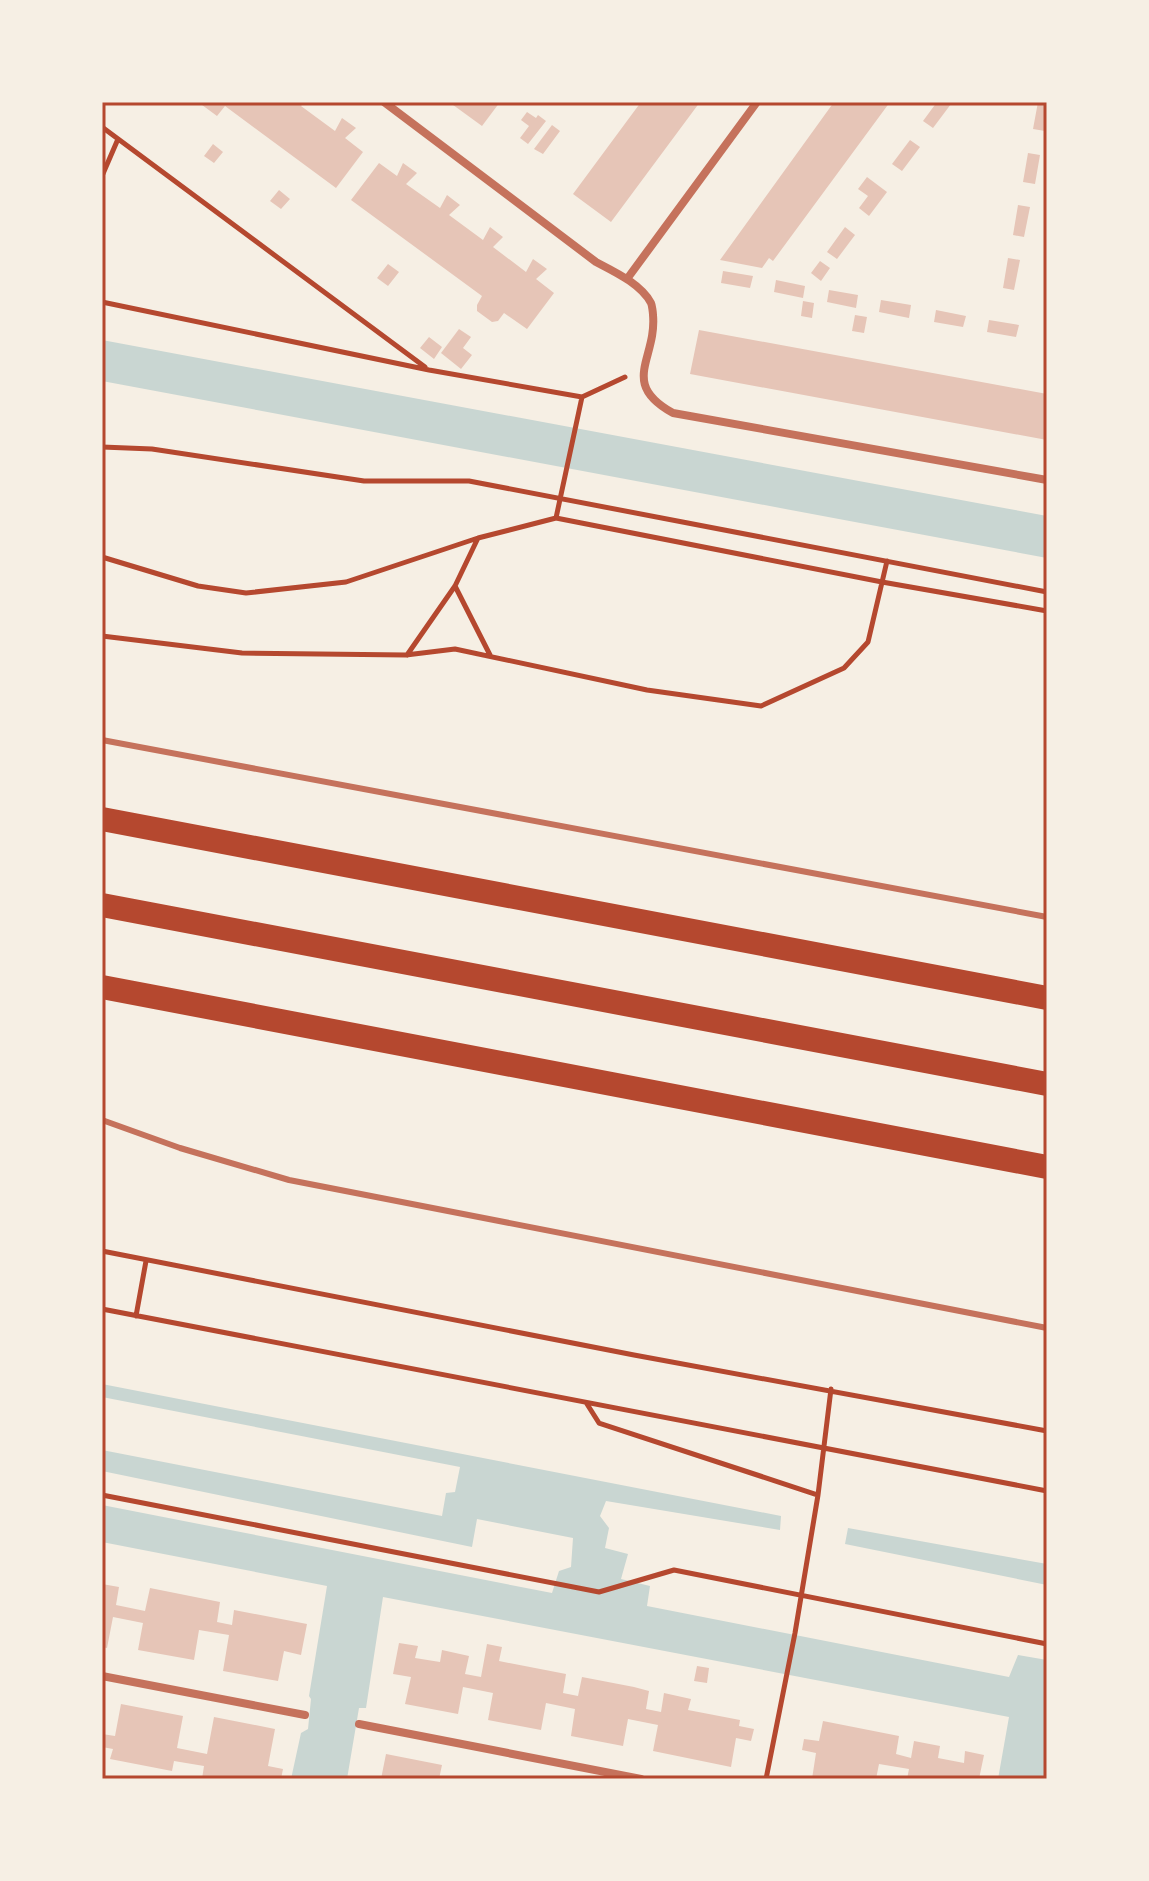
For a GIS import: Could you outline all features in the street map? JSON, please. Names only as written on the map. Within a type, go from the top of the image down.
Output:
[{"type":"highway","points":[[102,819],[1047,998]]},
{"type":"highway","points":[[102,905],[1047,1084]]},
{"type":"highway","points":[[102,987],[1047,1167]]},
{"type":"street","points":[[384,102],[596,262],[627,279],[652,304],[654,324],[644,369],[645,387],[654,402],[673,413],[1047,480]]},
{"type":"street","points":[[627,279],[757,102]]},
{"type":"street","points":[[102,1676],[305,1715]]},
{"type":"street","points":[[359,1724],[641,1779]]},
{"type":"lane","points":[[102,740],[1047,917]]},
{"type":"lane","points":[[102,1120],[180,1148],[289,1180],[1047,1328]]},
{"type":"path","points":[[102,127],[429,370]]},
{"type":"path","points":[[102,176],[118,139]]},
{"type":"path","points":[[102,302],[429,370],[582,397],[644,369]]},
{"type":"path","points":[[556,518],[582,397]]},
{"type":"path","points":[[102,447],[152,449],[364,481],[469,481],[1047,592]]},
{"type":"path","points":[[102,557],[198,586],[246,593],[346,582],[478,538],[556,518],[1047,611]]},
{"type":"path","points":[[406,655],[455,586],[478,538]]},
{"type":"path","points":[[102,636],[242,653],[406,655],[455,649],[647,690],[761,706],[844,668],[868,642],[887,561]]},
{"type":"path","points":[[455,586],[490,655]]},
{"type":"path","points":[[102,1251],[619,1352],[1047,1431]]},
{"type":"path","points":[[136,1316],[146,1261]]},
{"type":"path","points":[[102,1309],[1047,1491]]},
{"type":"path","points":[[766,1779],[802,1595],[831,1389]]},
{"type":"path","points":[[587,1403],[599,1423],[818,1495]]},
{"type":"path","points":[[102,1495],[599,1592],[674,1570],[1047,1644]]},
{"type":"shaded area","points":[[102,340],[1047,516],[1047,558],[102,381]]},
{"type":"shaded area","points":[[102,1384],[781,1516],[780,1530],[606,1501],[600,1516],[609,1528],[605,1548],[628,1554],[621,1579],[650,1586],[647,1606],[1009,1677],[1018,1655],[1047,1660],[1047,1779],[998,1779],[1009,1717],[383,1597],[366,1708],[359,1708],[347,1779],[291,1779],[301,1733],[308,1729],[309,1696],[327,1586],[102,1542],[102,1505],[552,1593],[559,1571],[571,1567],[573,1538],[477,1519],[472,1547],[102,1471],[102,1450],[442,1516],[446,1493],[455,1492],[460,1467],[102,1397]]},
{"type":"shaded area","points":[[848,1528],[1047,1564],[1047,1585],[845,1544]]},
{"type":"building","points":[[198,102],[305,102],[301,106],[335,131],[342,118],[356,128],[345,138],[363,152],[336,188],[225,106],[217,116]]},
{"type":"building","points":[[449,102],[500,102],[482,126]]},
{"type":"building","points":[[641,102],[700,102],[611,222],[573,194]]},
{"type":"building","points":[[834,102],[890,102],[773,261],[769,258],[762,268],[720,260]]},
{"type":"building","points":[[937,102],[951,104],[933,128],[923,121]]},
{"type":"building","points":[[1038,102],[1047,102],[1045,131],[1033,129]]},
{"type":"building","points":[[527,112],[546,121],[528,144],[520,138],[529,126],[521,120]]},
{"type":"building","points":[[552,125],[560,131],[543,154],[534,149]]},
{"type":"building","points":[[910,140],[920,147],[902,171],[892,164]]},
{"type":"building","points":[[213,144],[223,152],[214,163],[204,156]]},
{"type":"building","points":[[1028,153],[1040,155],[1035,184],[1023,182]]},
{"type":"building","points":[[379,163],[397,176],[403,163],[417,173],[406,184],[440,208],[447,195],[460,205],[449,215],[483,240],[490,227],[503,237],[493,247],[526,272],[533,259],[547,269],[536,279],[554,293],[527,329],[504,313],[498,321],[492,322],[477,311],[482,296],[351,200]]},
{"type":"building","points":[[867,177],[887,192],[869,216],[859,208],[868,196],[858,189]]},
{"type":"building","points":[[279,190],[290,199],[281,209],[270,201]]},
{"type":"building","points":[[1018,205],[1030,207],[1024,237],[1013,235]]},
{"type":"building","points":[[845,227],[855,235],[837,259],[827,252]]},
{"type":"building","points":[[1008,258],[1020,260],[1014,290],[1003,288]]},
{"type":"building","points":[[820,261],[830,268],[821,281],[811,273]]},
{"type":"building","points":[[388,264],[399,272],[388,286],[377,278]]},
{"type":"building","points":[[723,271],[753,276],[750,288],[721,283]]},
{"type":"building","points":[[776,280],[805,286],[803,298],[774,292]]},
{"type":"building","points":[[829,290],[858,295],[856,308],[827,302]]},
{"type":"building","points":[[881,300],[911,305],[909,318],[879,312]]},
{"type":"building","points":[[803,301],[814,303],[812,318],[801,316]]},
{"type":"building","points":[[936,310],[966,316],[963,327],[934,322]]},
{"type":"building","points":[[855,315],[867,317],[864,333],[852,331]]},
{"type":"building","points":[[989,320],[1019,325],[1016,337],[987,332]]},
{"type":"building","points":[[459,329],[471,337],[463,348],[472,355],[461,369],[441,353]]},
{"type":"building","points":[[699,330],[1047,394],[1047,440],[690,374]]},
{"type":"building","points":[[429,337],[442,347],[434,359],[420,348]]},
{"type":"building","points":[[102,1584],[119,1587],[116,1605],[145,1611],[150,1588],[220,1602],[217,1622],[232,1625],[234,1610],[307,1624],[301,1655],[284,1651],[278,1681],[223,1671],[229,1635],[199,1630],[194,1660],[138,1650],[143,1623],[113,1617],[107,1648],[102,1647]]},
{"type":"building","points":[[399,1643],[418,1646],[415,1658],[440,1662],[442,1650],[469,1656],[465,1674],[481,1677],[487,1644],[502,1647],[499,1661],[566,1674],[563,1693],[578,1696],[582,1677],[634,1687],[649,1691],[646,1709],[661,1712],[664,1693],[691,1699],[688,1710],[740,1720],[739,1726],[754,1729],[751,1741],[736,1738],[731,1767],[653,1751],[658,1725],[628,1719],[623,1746],[571,1736],[575,1709],[546,1703],[541,1730],[488,1720],[493,1693],[463,1687],[458,1714],[405,1704],[411,1677],[393,1674]]},
{"type":"building","points":[[697,1666],[709,1668],[707,1683],[694,1681]]},
{"type":"building","points":[[121,1704],[183,1716],[177,1748],[207,1754],[214,1717],[275,1729],[268,1766],[283,1769],[281,1779],[202,1779],[204,1766],[174,1761],[172,1771],[110,1759],[113,1749],[102,1747],[102,1734],[115,1736]]},
{"type":"building","points":[[823,1721],[899,1736],[896,1754],[911,1758],[914,1741],[940,1746],[938,1758],[964,1763],[965,1751],[984,1755],[979,1779],[907,1779],[909,1769],[879,1764],[876,1779],[812,1779],[816,1753],[802,1750],[804,1739],[819,1741]]},
{"type":"building","points":[[386,1754],[442,1765],[439,1779],[381,1779]]}]
